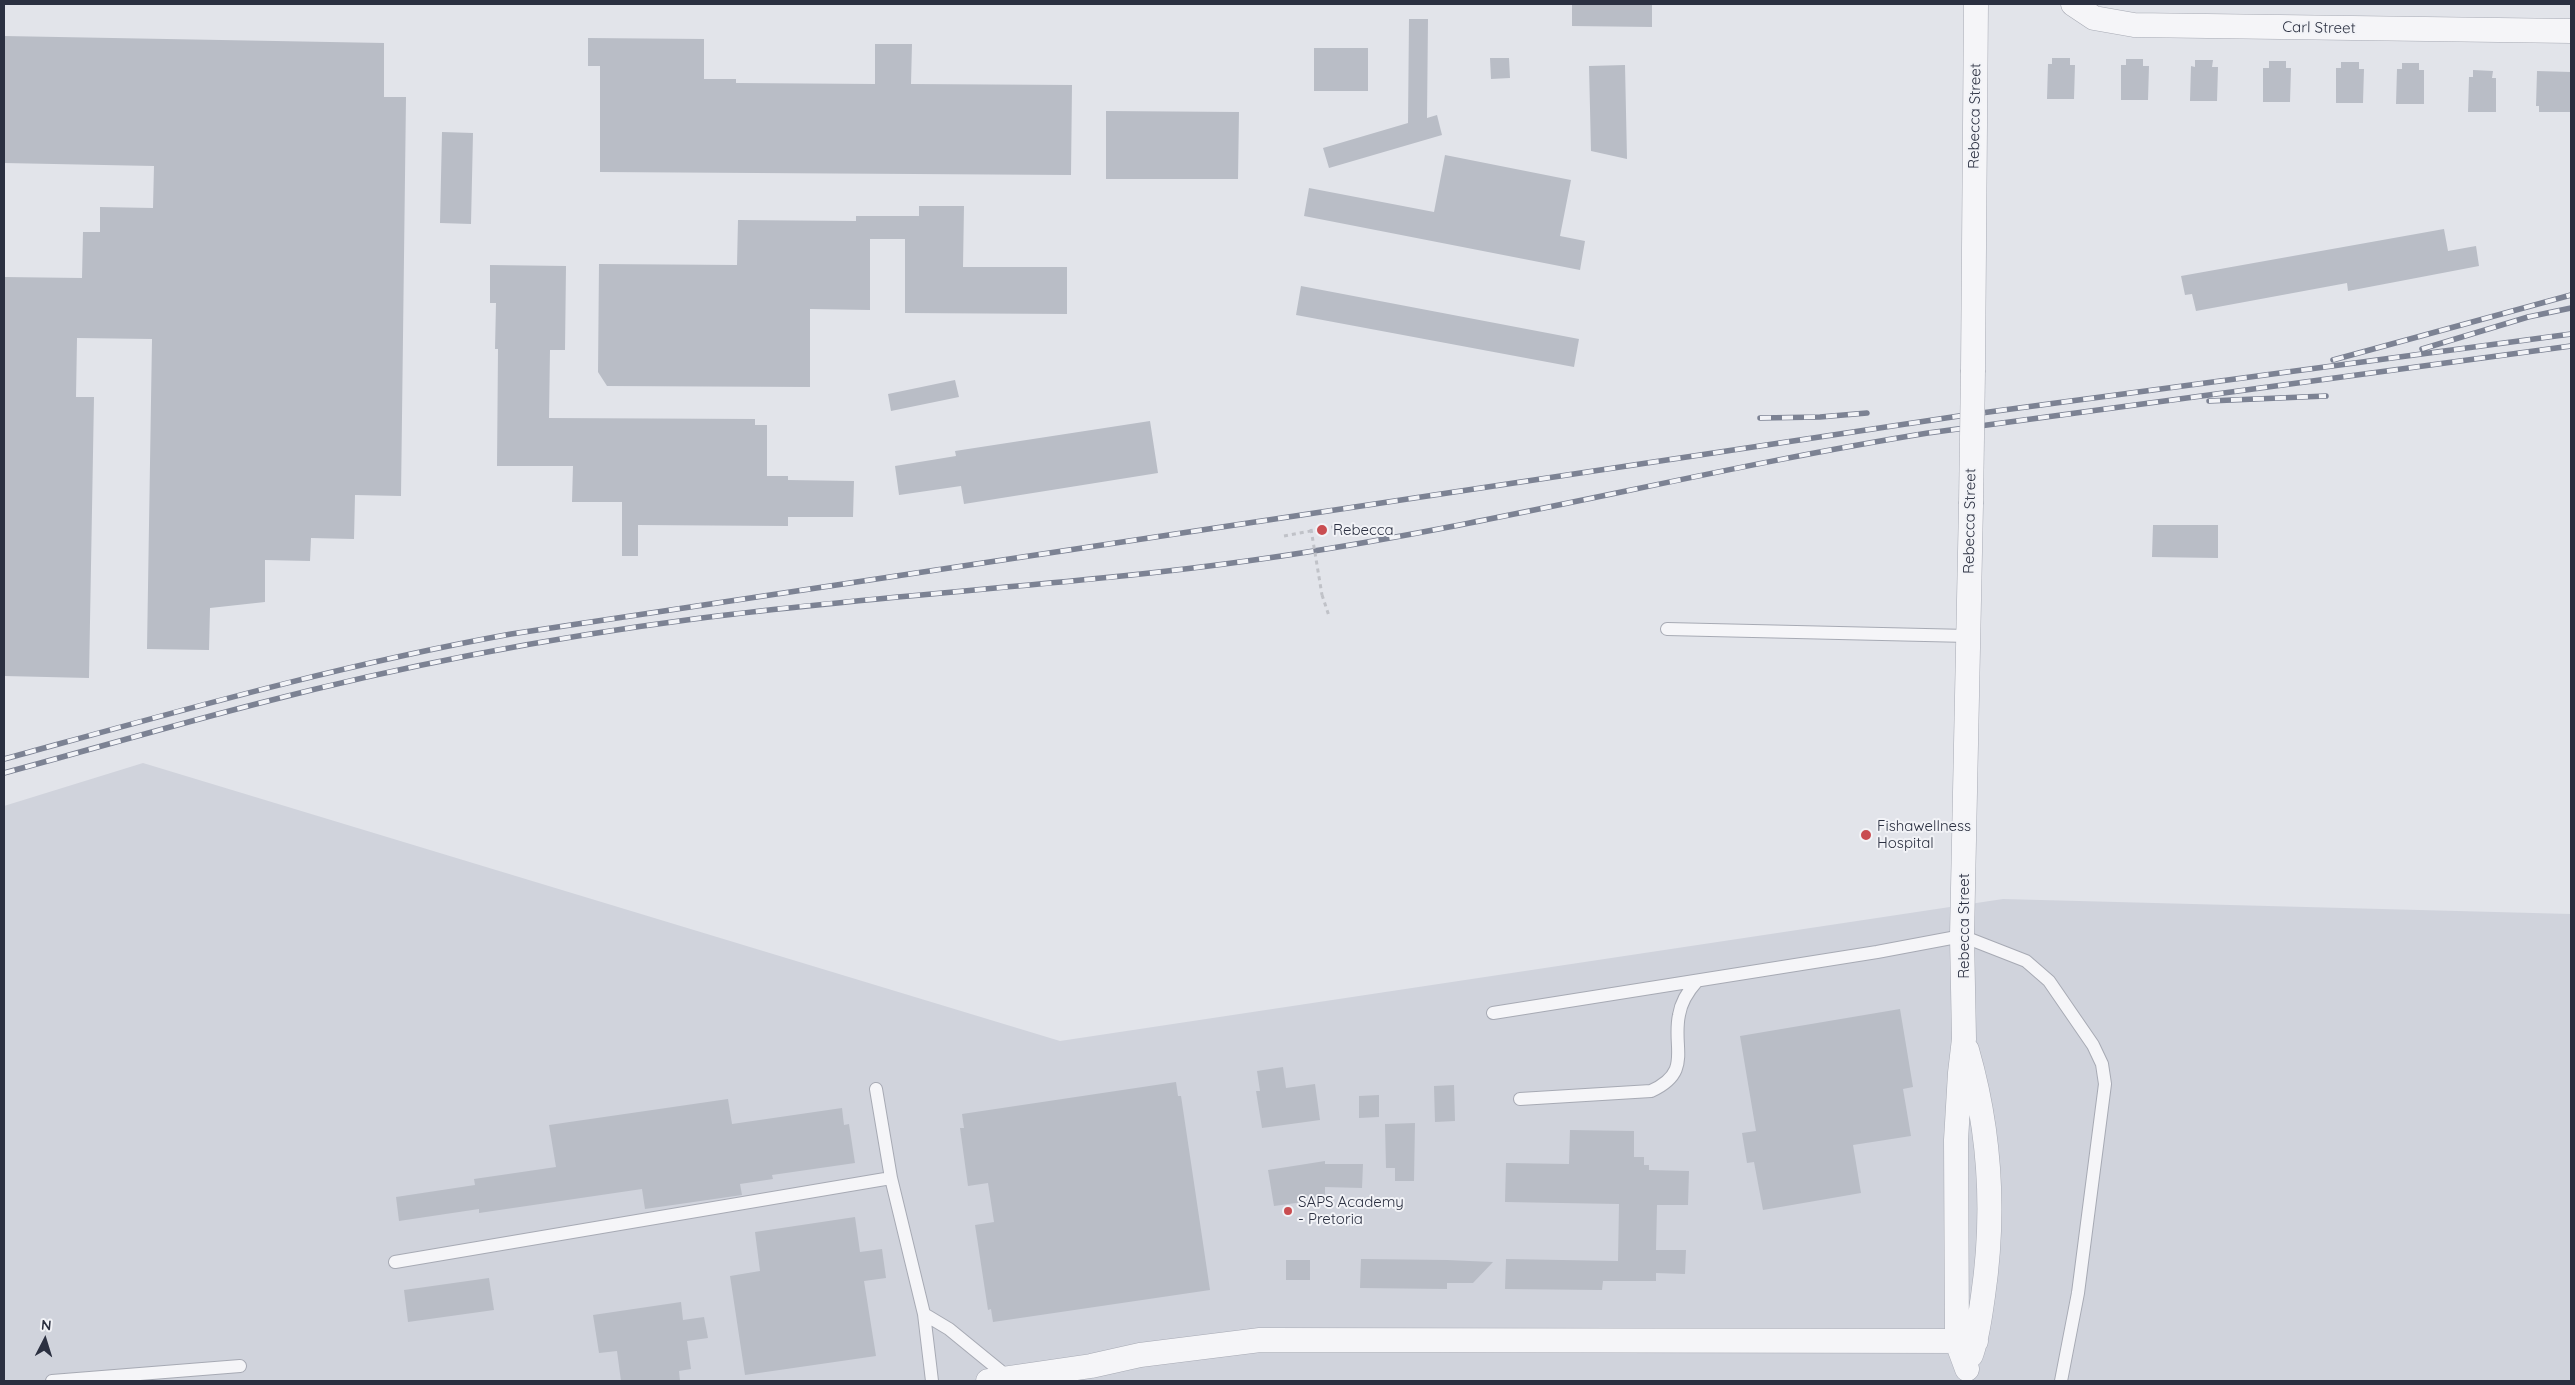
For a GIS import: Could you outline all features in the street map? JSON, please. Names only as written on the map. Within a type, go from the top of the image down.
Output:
[{"type":"street","name":"Rebecca Street","points":[[1966,1375],[1967,1341],[1956,1140],[1964,1039],[1962,936],[1971,504],[1976,4]]},
{"type":"street","name":"Carl Street","points":[[2073,4],[2094,18],[2134,25],[2571,31]]},
{"type":"street","name":"Rebecca Street","points":[[1964,1039],[1981,1103],[1989,1185],[1989,1258],[1967,1341]]},
{"type":"street","points":[[998,1380],[1090,1374],[1140,1356],[1271,1339],[1967,1341]]},
{"type":"lane","points":[[1667,630],[1968,636]]},
{"type":"lane","points":[[1493,1013],[1962,936],[2026,961],[2049,981],[2093,1045],[2102,1064],[2105,1084],[2078,1292],[2061,1381]]},
{"type":"lane","points":[[1520,1099],[1650,1091],[1660,1086],[1668,1080],[1678,1064],[1680,1056],[1678,1015],[1688,992],[1696,981]]},
{"type":"lane","points":[[876,1088],[890,1178],[924,1314],[932,1381]]},
{"type":"lane","points":[[395,1262],[890,1178]]},
{"type":"lane","points":[[924,1314],[948,1329],[998,1380]]},
{"type":"lane","points":[[52,1381],[240,1366]]},
{"type":"path","points":[[1284,536],[1311,529],[1343,525]]},
{"type":"path","points":[[1311,529],[1322,595],[1329,616]]},
{"type":"shaded area","name":"SAPS Academy - Pretoria","points":[[143,763],[1060,1041],[2003,899],[2571,914],[2571,1381],[4,1381],[4,806]]},
{"type":"building","points":[[1572,4],[1652,4],[1652,27],[1572,26]]},
{"type":"building","points":[[1409,19],[1428,19],[1427,118],[1437,115],[1442,135],[1329,168],[1323,148],[1408,123]]},
{"type":"building","points":[[4,36],[384,43],[384,97],[406,97],[401,496],[355,495],[354,539],[311,538],[310,561],[265,560],[265,602],[210,608],[209,650],[147,649],[152,339],[77,338],[76,397],[94,397],[89,678],[4,676],[4,277],[82,278],[83,232],[100,232],[100,207],[153,208],[154,166],[4,163]]},
{"type":"building","points":[[588,38],[704,39],[704,79],[736,79],[736,83],[875,84],[875,44],[912,44],[911,84],[1072,85],[1071,175],[600,172],[600,66],[588,66]]},
{"type":"building","points":[[1314,48],[1368,48],[1368,91],[1314,91]]},
{"type":"building","points":[[1490,58],[1509,58],[1510,78],[1491,79]]},
{"type":"building","points":[[2052,58],[2070,58],[2070,65],[2075,65],[2074,99],[2047,99],[2048,64],[2052,64]]},
{"type":"building","points":[[2126,59],[2143,59],[2143,66],[2149,66],[2148,100],[2121,100],[2121,65],[2126,65]]},
{"type":"building","points":[[2195,60],[2213,60],[2212,67],[2218,67],[2217,101],[2190,101],[2191,66],[2195,67]]},
{"type":"building","points":[[2269,61],[2286,61],[2286,68],[2291,68],[2290,102],[2263,102],[2263,68],[2269,68]]},
{"type":"building","points":[[2341,62],[2359,62],[2359,69],[2364,69],[2363,103],[2336,103],[2336,68],[2341,68]]},
{"type":"building","points":[[2402,63],[2419,63],[2419,70],[2424,70],[2424,104],[2396,104],[2397,69],[2402,69]]},
{"type":"building","points":[[1625,65],[1627,159],[1591,151],[1589,66]]},
{"type":"building","points":[[2473,70],[2493,71],[2492,78],[2496,78],[2496,112],[2468,112],[2469,77],[2473,77]]},
{"type":"building","points":[[2537,71],[2571,72],[2571,112],[2539,112],[2539,106],[2536,106]]},
{"type":"building","points":[[1106,111],[1239,112],[1238,179],[1106,179]]},
{"type":"building","points":[[442,132],[473,133],[471,224],[440,223]]},
{"type":"building","points":[[1445,155],[1571,180],[1560,236],[1585,241],[1580,270],[1304,216],[1309,188],[1434,212]]},
{"type":"building","points":[[919,206],[964,206],[963,267],[1067,267],[1067,314],[905,313],[905,239],[870,239],[870,310],[810,309],[810,387],[607,386],[598,372],[599,264],[737,265],[738,220],[856,221],[856,216],[919,216]]},
{"type":"building","points":[[2444,229],[2448,251],[2476,246],[2479,266],[2348,291],[2347,283],[2196,311],[2192,294],[2185,295],[2181,276]]},
{"type":"building","points":[[490,265],[566,266],[565,350],[550,350],[549,418],[755,419],[755,425],[767,425],[767,476],[788,476],[788,480],[854,481],[853,517],[788,517],[788,526],[638,525],[638,556],[622,556],[622,502],[572,502],[573,466],[497,466],[498,349],[495,349],[496,303],[490,303]]},
{"type":"building","points":[[1301,286],[1579,339],[1574,367],[1296,315]]},
{"type":"building","points":[[955,380],[959,397],[891,411],[888,394]]},
{"type":"building","points":[[1150,421],[1158,473],[964,504],[961,486],[899,495],[895,466],[956,456],[955,451]]},
{"type":"building","points":[[2153,525],[2218,525],[2218,558],[2152,557]]},
{"type":"building","points":[[1900,1009],[1913,1087],[1903,1089],[1911,1136],[1853,1145],[1861,1193],[1763,1210],[1754,1162],[1747,1163],[1742,1133],[1756,1131],[1740,1036]]},
{"type":"building","points":[[1283,1067],[1286,1088],[1315,1084],[1320,1120],[1262,1128],[1256,1091],[1260,1091],[1257,1071]]},
{"type":"building","points":[[1176,1082],[1178,1096],[1181,1096],[1210,1290],[993,1322],[991,1309],[988,1310],[975,1225],[994,1222],[988,1183],[968,1186],[960,1128],[964,1128],[962,1114]]},
{"type":"building","points":[[1454,1085],[1455,1121],[1435,1122],[1434,1086]]},
{"type":"building","points":[[1379,1095],[1379,1117],[1359,1118],[1359,1096]]},
{"type":"building","points":[[728,1099],[732,1124],[842,1108],[844,1125],[849,1124],[855,1163],[772,1175],[773,1179],[740,1184],[742,1195],[645,1209],[642,1189],[479,1213],[479,1209],[399,1221],[396,1197],[475,1185],[474,1179],[556,1167],[549,1125]]},
{"type":"building","points":[[1415,1123],[1414,1181],[1395,1181],[1395,1168],[1386,1168],[1385,1124]]},
{"type":"building","points":[[1570,1130],[1634,1131],[1634,1157],[1644,1157],[1644,1165],[1649,1165],[1649,1170],[1689,1171],[1688,1205],[1657,1205],[1656,1250],[1686,1250],[1685,1274],[1656,1273],[1656,1281],[1603,1281],[1602,1290],[1505,1289],[1506,1259],[1618,1261],[1619,1204],[1505,1202],[1506,1163],[1569,1164]]},
{"type":"building","points":[[1325,1161],[1325,1164],[1363,1164],[1362,1188],[1325,1187],[1325,1199],[1274,1206],[1268,1170]]},
{"type":"building","points":[[855,1217],[860,1252],[882,1249],[886,1278],[864,1281],[876,1356],[745,1375],[730,1276],[760,1271],[755,1232]]},
{"type":"building","points":[[1361,1259],[1493,1262],[1473,1283],[1447,1283],[1447,1289],[1360,1288]]},
{"type":"building","points":[[1286,1260],[1310,1260],[1310,1280],[1286,1280]]},
{"type":"building","points":[[489,1278],[494,1310],[408,1322],[404,1290]]},
{"type":"building","points":[[681,1302],[683,1320],[704,1317],[708,1338],[687,1341],[691,1369],[679,1371],[680,1381],[621,1381],[617,1351],[599,1353],[593,1315]]},
{"type":"railway","points":[[2333,360],[2571,295]]},
{"type":"railway","points":[[2422,349],[2528,317],[2571,308]]},
{"type":"railway","points":[[4,759],[193,707],[319,675],[447,646],[511,634],[1959,416],[2571,334]]},
{"type":"railway","points":[[4,773],[313,690],[421,665],[530,644],[765,610],[1120,576],[1261,559],[1429,531],[1761,463],[1928,433],[2571,346]]},
{"type":"railway","points":[[2209,401],[2326,396]]},
{"type":"railway","points":[[1760,418],[1820,417],[1867,413]]},
{"type":"place","name":"Rebecca","points":[[1322,530]]},
{"type":"place","name":"Fishawellness Hospital","points":[[1866,835]]},
{"type":"place","name":"SAPS Academy - Pretoria","points":[[1288,1211]]}]
